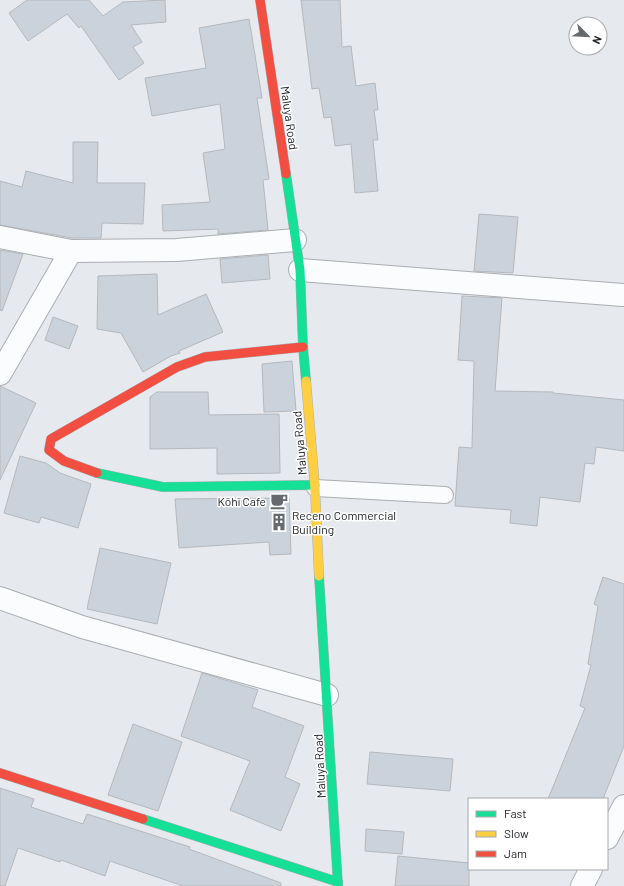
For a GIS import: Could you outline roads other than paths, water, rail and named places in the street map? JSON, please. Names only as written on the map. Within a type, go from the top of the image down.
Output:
[{"type":"street","name":"Maluya Road","points":[[260,0],[300,270],[303,347],[315,487],[338,884]]},
{"type":"street","points":[[0,237],[71,251],[177,250],[295,240]]},
{"type":"street","points":[[0,374],[71,251]]},
{"type":"street","points":[[300,270],[623,295]]},
{"type":"street","points":[[303,347],[204,357],[177,367],[51,439],[49,450],[64,461],[104,475],[163,487],[315,487]]},
{"type":"street","points":[[0,598],[82,628],[327,694]]},
{"type":"street","points":[[0,773],[338,884]]},
{"type":"street","points":[[608,836],[624,806]]},
{"type":"street","points":[[582,886],[590,870]]},
{"type":"lane","points":[[315,487],[446,495]]},
{"type":"place","name":"Kōhī Cafe","points":[[279,501]]},
{"type":"place","name":"Receno Commercial Building","points":[[279,522]]}]
